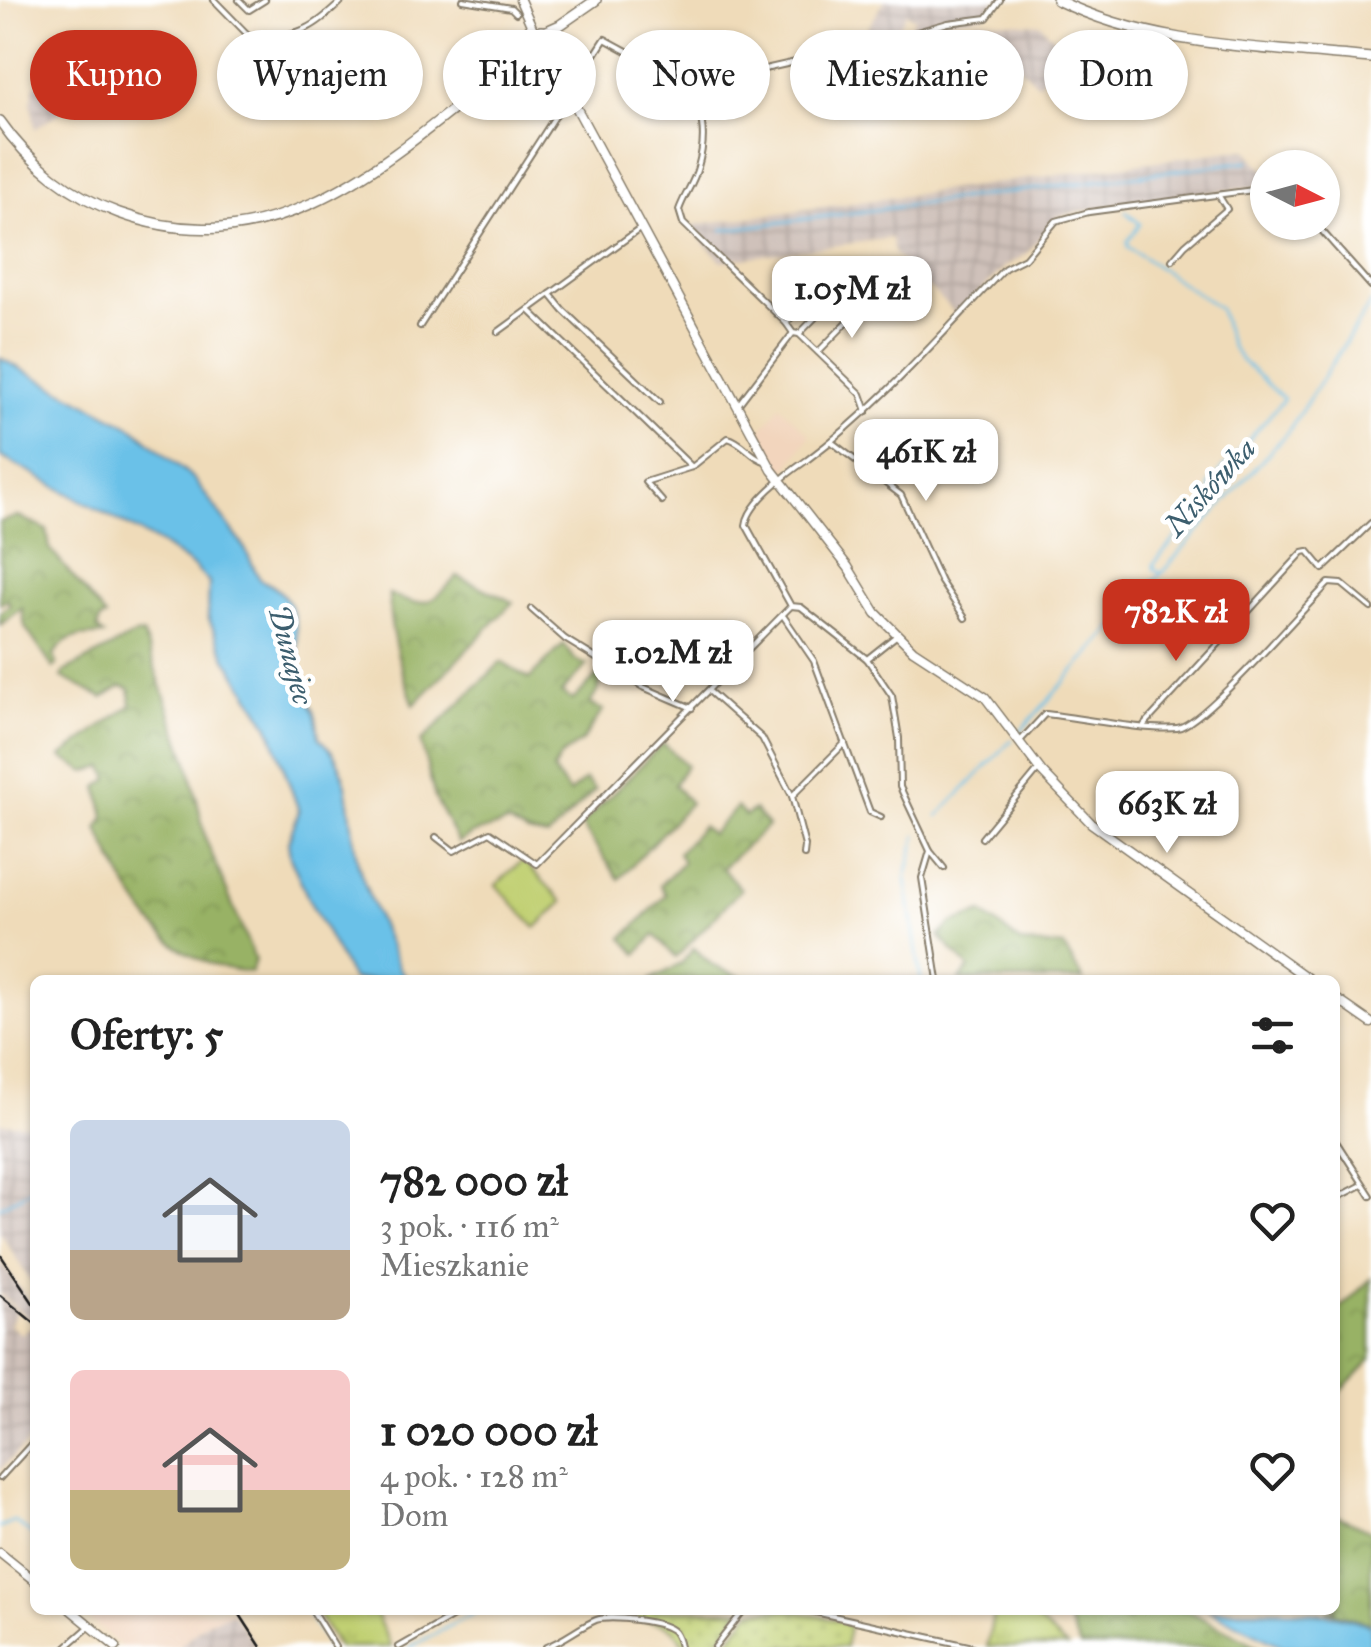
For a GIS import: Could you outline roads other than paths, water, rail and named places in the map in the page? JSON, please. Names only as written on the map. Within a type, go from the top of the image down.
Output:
[{"type":"main road","points":[[554,30],[596,0]]},
{"type":"main road","points":[[1058,0],[1119,24],[1166,36],[1371,58]]},
{"type":"main road","points":[[0,121],[33,160],[96,204],[158,224],[232,228],[291,214],[348,186],[443,114]]},
{"type":"street","points":[[214,0],[252,39],[258,40],[302,33],[344,0]]},
{"type":"street","points":[[238,0],[249,10],[264,0]]},
{"type":"street","points":[[462,0],[516,12]]},
{"type":"street","points":[[520,0],[536,30]]},
{"type":"street","points":[[770,68],[890,41],[948,22],[987,18],[1000,0]]},
{"type":"street","points":[[596,52],[604,39],[616,46]]},
{"type":"street","points":[[420,326],[552,120]]},
{"type":"street","points":[[584,120],[768,462],[848,568],[876,613],[896,636],[986,696],[1039,769],[1091,823],[1303,975]]},
{"type":"street","points":[[702,120],[697,173],[680,206],[680,218],[735,276],[861,394],[868,410]]},
{"type":"street","points":[[792,606],[746,525],[747,514],[779,480],[868,410],[1005,268],[1025,258],[1056,221],[1088,212],[1250,190]]},
{"type":"street","points":[[1172,260],[1185,244],[1227,210],[1218,194]]},
{"type":"street","points":[[498,332],[642,228]]},
{"type":"street","points":[[1330,240],[1371,286]]},
{"type":"street","points":[[786,323],[836,273]]},
{"type":"street","points":[[737,406],[796,334],[850,282]]},
{"type":"street","points":[[550,294],[562,310],[660,402]]},
{"type":"street","points":[[818,352],[862,307]]},
{"type":"street","points":[[529,310],[692,468]]},
{"type":"street","points":[[662,500],[645,482],[692,468],[728,438],[768,462]]},
{"type":"street","points":[[831,442],[902,495],[941,582],[964,618]]},
{"type":"street","points":[[1324,570],[1371,523]]},
{"type":"street","points":[[1144,725],[1303,552],[1308,552],[1334,581],[1371,608]]},
{"type":"street","points":[[1018,738],[1045,714],[1180,728],[1196,720],[1334,581]]},
{"type":"street","points":[[436,837],[454,851],[490,832],[536,864],[792,606]]},
{"type":"street","points":[[792,606],[801,606],[867,659],[892,696],[899,738],[900,786],[930,851],[944,868]]},
{"type":"street","points":[[531,610],[565,639],[643,687],[692,708]]},
{"type":"street","points":[[784,617],[814,661],[870,812],[881,816]]},
{"type":"street","points":[[867,659],[896,636]]},
{"type":"street","points":[[710,691],[762,738],[792,796],[804,855]]},
{"type":"street","points":[[792,796],[846,743]]},
{"type":"street","points":[[982,838],[1039,769]]},
{"type":"street","points":[[930,851],[922,878],[937,975]]},
{"type":"street","points":[[1340,1002],[1371,1024]]},
{"type":"street","points":[[1340,1148],[1371,1196]]},
{"type":"street","points":[[1340,1196],[1362,1185]]},
{"type":"street","points":[[0,1478],[30,1445]]},
{"type":"street","points":[[0,1554],[30,1578]]},
{"type":"street","points":[[78,1615],[116,1647]]},
{"type":"street","points":[[315,1615],[335,1647]]},
{"type":"street","points":[[399,1647],[455,1615]]},
{"type":"street","points":[[715,1647],[740,1615]]},
{"type":"street","points":[[828,1615],[974,1647]]},
{"type":"street","points":[[546,1647],[600,1618],[614,1616],[668,1628],[680,1647]]},
{"type":"street","points":[[66,1647],[91,1626]]},
{"type":"street","points":[[939,1647],[940,1640]]},
{"type":"water","name":"Dunajec","points":[[0,358],[135,429],[194,479],[243,545],[260,580],[274,587],[291,607],[301,681],[315,714],[319,738],[331,750],[345,780],[363,880],[404,975],[349,975],[308,898],[290,857],[288,842],[299,811],[269,726],[226,658],[208,617],[209,583],[161,544],[0,456]]},
{"type":"water","points":[[1218,1615],[1331,1615],[1371,1625],[1371,1647],[1284,1647]]},
{"type":"waterway","points":[[722,230],[1249,161]]},
{"type":"waterway","points":[[1125,211],[1140,224],[1127,242],[1128,247],[1219,308],[1231,346],[1284,399],[1210,484],[1212,495],[1154,564],[1154,569],[1161,573]]},
{"type":"waterway","name":"Niskówka","points":[[1018,734],[1289,430],[1371,303]]},
{"type":"waterway","name":"Niskówka","points":[[938,816],[1012,740]]},
{"type":"waterway","name":"Niskówka","points":[[917,835],[906,879],[920,975]]},
{"type":"waterway","points":[[0,1207],[30,1190]]},
{"type":"waterway","points":[[0,1527],[14,1521],[30,1533]]},
{"type":"waterway","points":[[309,1615],[329,1647]]},
{"type":"waterway","points":[[410,1647],[471,1615]]},
{"type":"railway","points":[[0,1254],[30,1299]]},
{"type":"railway","points":[[0,1295],[30,1320]]},
{"type":"railway","points":[[240,1615],[261,1647]]}]
